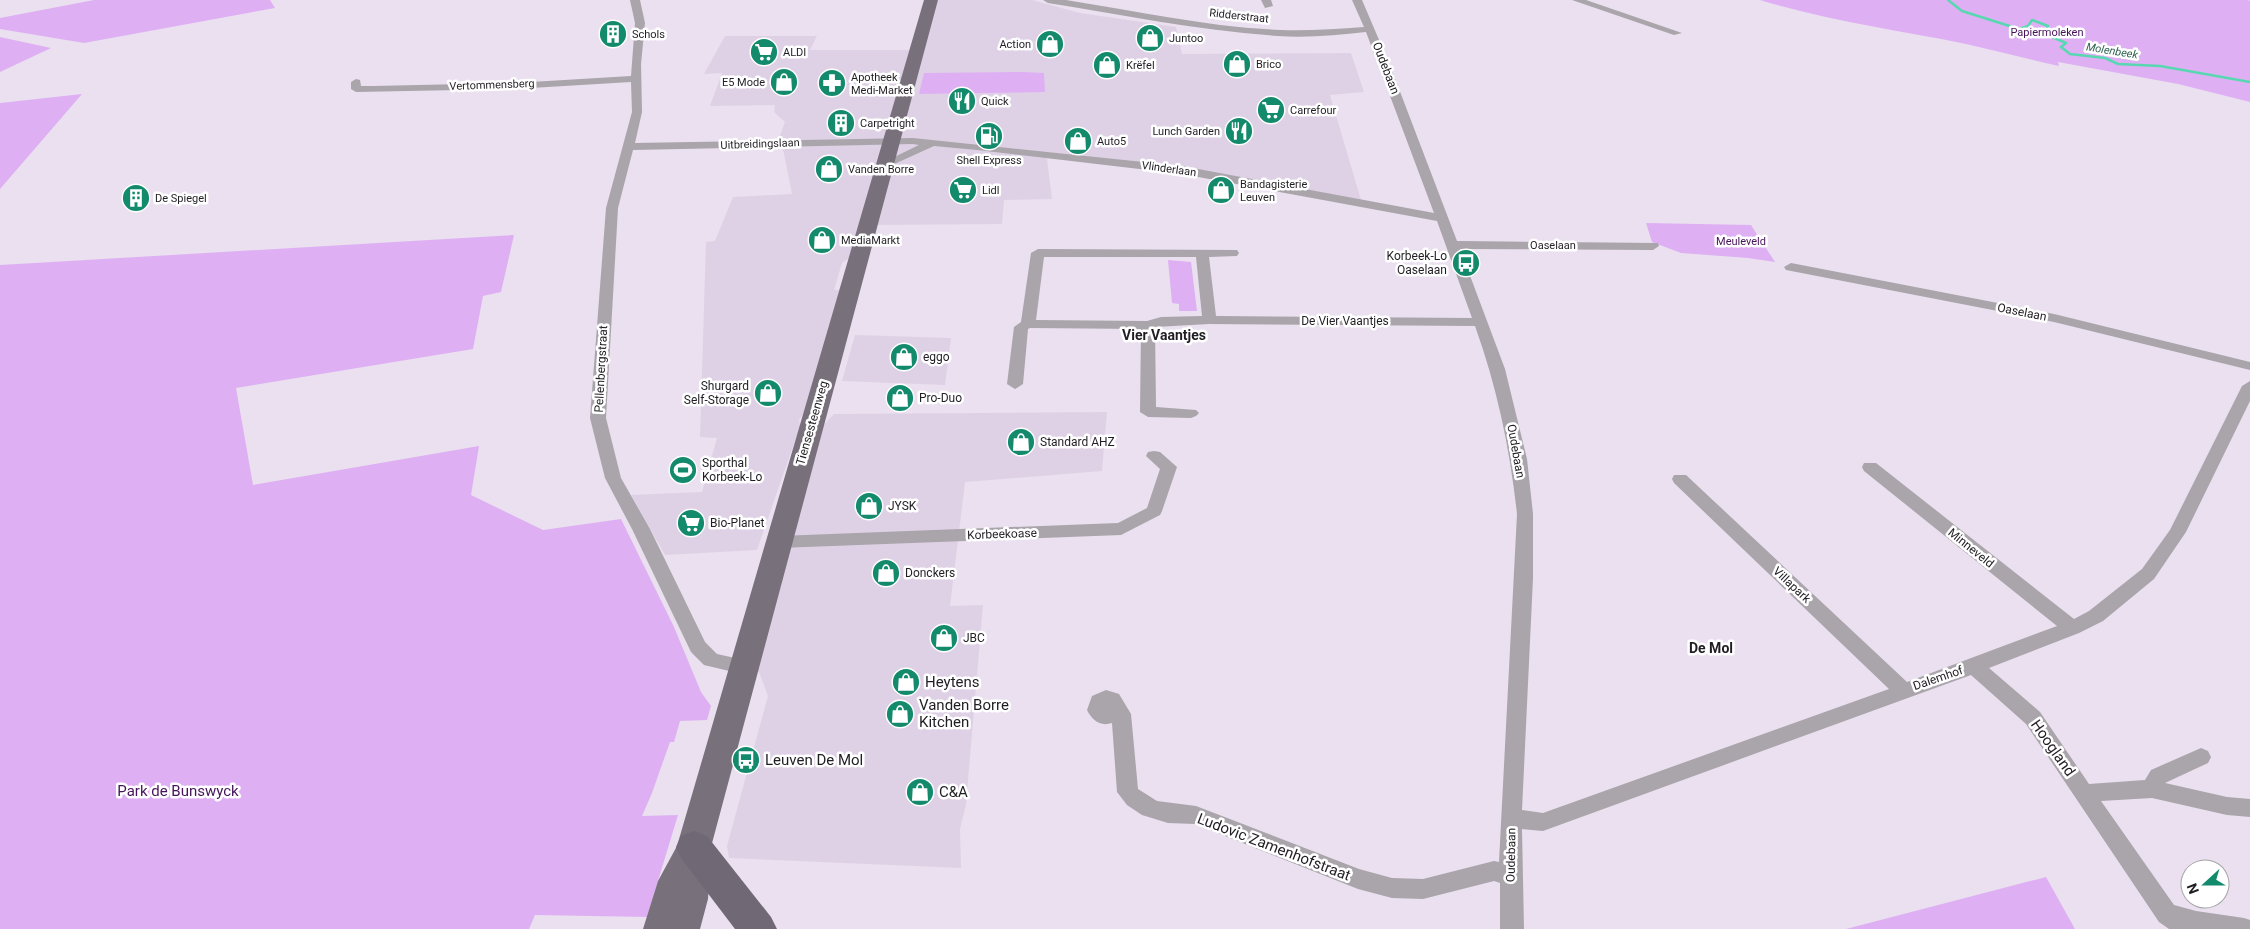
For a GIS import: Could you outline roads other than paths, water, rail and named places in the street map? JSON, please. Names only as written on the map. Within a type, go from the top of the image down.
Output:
[{"type":"highway","points":[[694,846],[758,929]]},
{"type":"main road","name":"Tiensesteenweg","points":[[682,929],[690,899],[694,846],[746,667],[779,542],[931,0]]},
{"type":"main road","name":"Tiensesteenweg","points":[[662,929],[675,881],[694,846]]},
{"type":"street","name":"Pellenbergstraat","points":[[635,0],[640,23],[636,79],[637,112],[612,208],[598,418],[613,478],[641,529],[698,647],[710,660],[746,667]]},
{"type":"street","name":"Ridderstraat","points":[[1048,0],[1158,18],[1271,32],[1324,33],[1370,29]]},
{"type":"street","name":"Oudebaan","points":[[1357,0],[1454,245],[1498,370],[1519,459],[1525,514],[1510,875],[1512,929]]},
{"type":"street","points":[[1577,0],[1677,33]]},
{"type":"street","name":"Vertommensberg","points":[[356,82],[356,88],[373,89],[514,86],[636,79]]},
{"type":"street","name":"Vlinderlaan","points":[[892,141],[937,143],[1182,170],[1444,219]]},
{"type":"street","name":"Uitbreidingslaan","points":[[629,147],[892,141]]},
{"type":"street","points":[[886,164],[920,147],[937,143]]},
{"type":"street","name":"Oaselaan","points":[[1454,245],[1653,246]]},
{"type":"street","points":[[1015,384],[1021,327],[1028,324],[1038,253],[1232,253]]},
{"type":"street","points":[[1202,253],[1209,320]]},
{"type":"street","name":"Oaselaan","points":[[1791,267],[2054,318],[2250,366]]},
{"type":"street","name":"De Vier Vaantjes","points":[[1028,324],[1148,325],[1161,321],[1209,320],[1481,322]]},
{"type":"street","points":[[1148,325],[1148,412],[1191,413]]},
{"type":"street","name":"Dalemhof","points":[[1513,818],[1543,822],[1903,690],[1974,666],[2072,628],[2096,616],[2148,574],[2177,532],[2250,386]]},
{"type":"street","name":"Korbeekoase","points":[[779,542],[1122,529],[1154,511],[1169,467],[1154,456]]},
{"type":"street","name":"Minneveld","points":[[1870,467],[2072,628]]},
{"type":"street","name":"Villapark","points":[[1680,479],[1903,690]]},
{"type":"street","name":"Hoogland","points":[[1974,666],[2033,718],[2167,914],[2187,929]]},
{"type":"street","name":"Ludovic Zamenhofstraat","points":[[1116,708],[1122,714],[1128,792],[1135,801],[1174,816],[1196,815],[1358,879],[1392,888],[1423,890],[1494,871],[1510,875]]},
{"type":"street","points":[[2152,789],[2158,776],[2201,757]]},
{"type":"street","points":[[2084,792],[2152,789],[2227,806],[2250,808]]},
{"type":"street","points":[[2167,914],[2196,922],[2244,929]]},
{"type":"waterway","name":"Molenbeek","points":[[1948,0],[1962,11],[2019,29],[2028,26],[2032,20],[2048,26],[2045,34],[2066,43],[2061,47],[2070,54],[2105,58],[2118,64],[2160,66],[2250,82]]},
{"type":"place","name":"Schols","points":[[613,34]]},
{"type":"place","name":"Juntoo","points":[[1150,38]]},
{"type":"place","name":"Action","points":[[1050,44]]},
{"type":"place","name":"ALDI","points":[[764,52]]},
{"type":"place","name":"Brico","points":[[1237,64]]},
{"type":"place","name":"Krëfel","points":[[1107,65]]},
{"type":"place","name":"E5 Mode","points":[[784,82]]},
{"type":"place","name":"Apotheek Medi-Market","points":[[832,83]]},
{"type":"place","name":"Quick","points":[[962,101]]},
{"type":"place","name":"Carrefour","points":[[1271,110]]},
{"type":"place","name":"Carpetright","points":[[841,123]]},
{"type":"place","name":"Lunch Garden","points":[[1239,131]]},
{"type":"place","name":"Shell Express","points":[[989,136]]},
{"type":"place","name":"Auto5","points":[[1078,141]]},
{"type":"place","name":"Vanden Borre","points":[[829,169]]},
{"type":"place","name":"Lidl","points":[[963,190]]},
{"type":"place","name":"Bandagisterie Leuven","points":[[1221,190]]},
{"type":"place","name":"De Spiegel","points":[[136,198]]},
{"type":"place","name":"MediaMarkt","points":[[822,240]]},
{"type":"place","name":"Korbeek-Lo Oaselaan","points":[[1466,263]]},
{"type":"place","name":"eggo","points":[[904,357]]},
{"type":"place","name":"Shurgard Self-Storage","points":[[768,393]]},
{"type":"place","name":"Pro-Duo","points":[[900,398]]},
{"type":"place","name":"Standard AHZ","points":[[1021,442]]},
{"type":"place","name":"Sporthal Korbeek-Lo","points":[[683,470]]},
{"type":"place","name":"JYSK","points":[[869,506]]},
{"type":"place","name":"Bio-Planet","points":[[691,523]]},
{"type":"place","name":"Donckers","points":[[886,573]]},
{"type":"place","name":"JBC","points":[[944,638]]},
{"type":"place","name":"Heytens","points":[[906,682]]},
{"type":"place","name":"Vanden Borre Kitchen","points":[[900,714]]},
{"type":"place","name":"Leuven De Mol","points":[[746,760]]},
{"type":"place","name":"C&A","points":[[920,792]]},
{"type":"district","name":"Vier Vaantjes","points":[[1164,335]]},
{"type":"district","name":"De Mol","points":[[1711,648]]},
{"type":"park label","name":"Papiermoleken","points":[[2047,32]]},
{"type":"park label","name":"Meuleveld","points":[[1741,241]]},
{"type":"park label","name":"Park de Bunswyck","points":[[178,791]]}]
